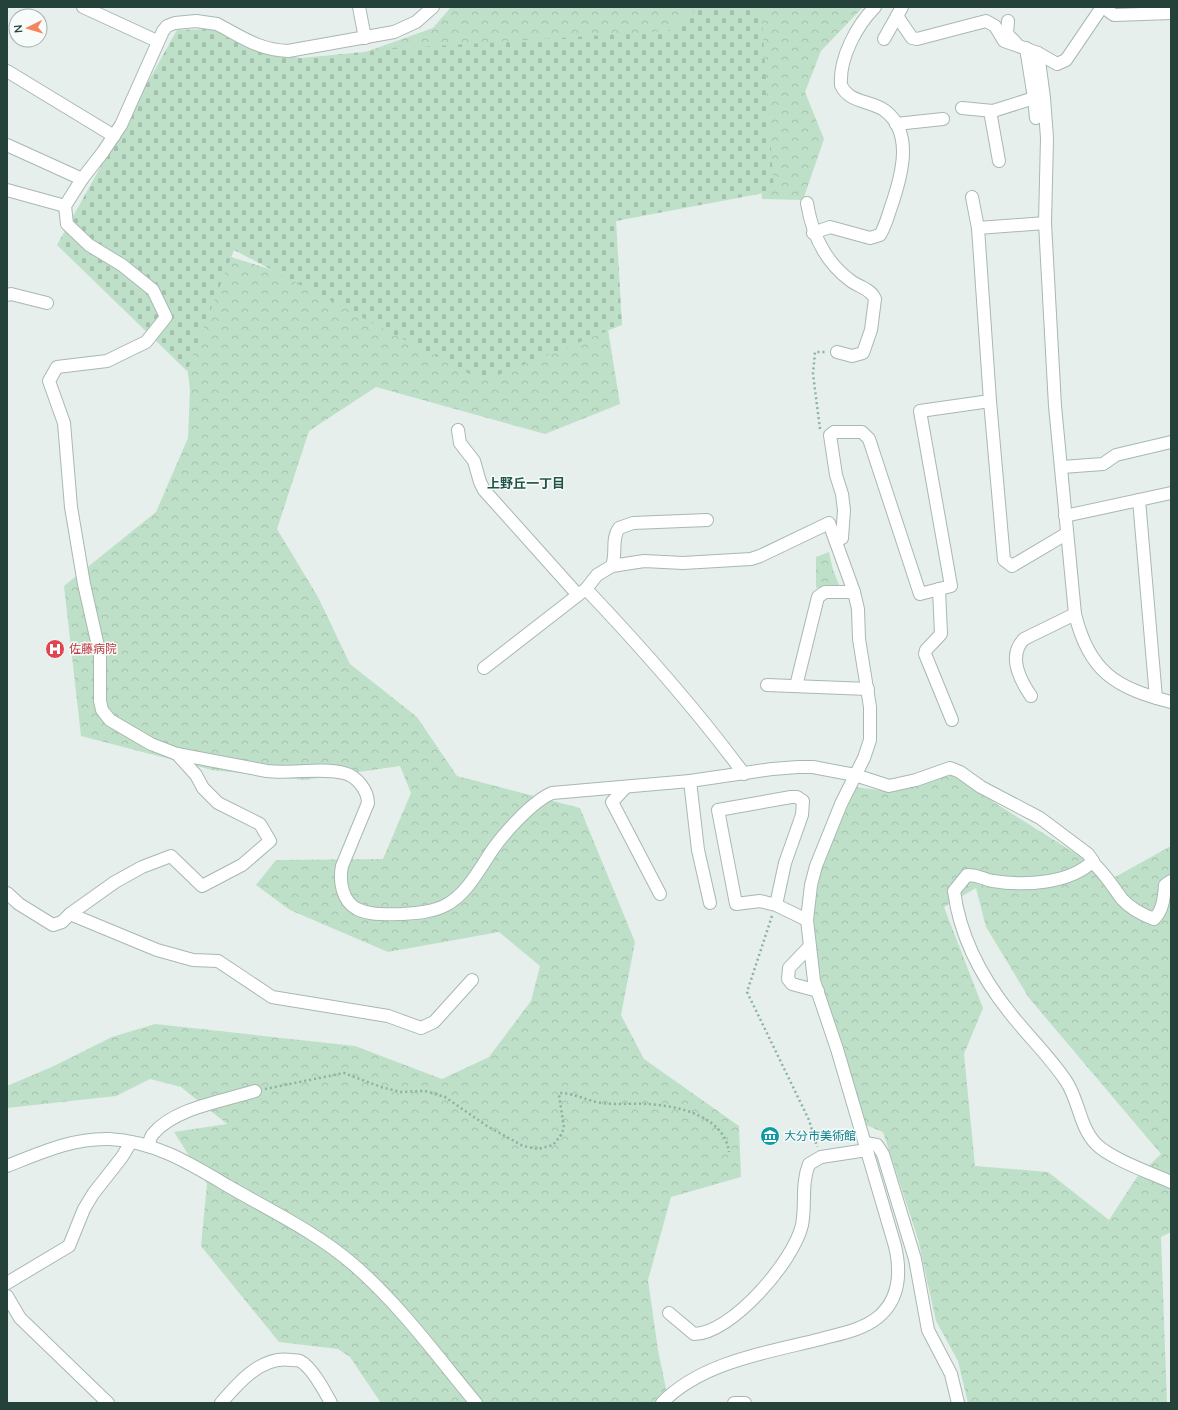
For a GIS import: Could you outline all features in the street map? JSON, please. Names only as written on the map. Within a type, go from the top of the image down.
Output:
[{"type":"street","points":[[83,7],[157,41]]},
{"type":"street","points":[[359,7],[365,38]]},
{"type":"street","points":[[433,7],[425,16],[406,27],[381,36],[288,51],[273,50],[259,46],[217,24],[196,21],[175,23],[168,26],[157,41],[122,125],[82,179],[65,206],[67,224],[89,245],[122,265],[153,290],[166,317],[146,342],[107,361],[57,367],[49,381],[64,424],[72,514],[84,584],[100,655],[100,701],[102,710],[110,720],[139,739],[177,754],[281,772],[344,773],[357,781],[368,797],[368,803],[342,866],[340,876],[342,889],[346,898],[353,907],[374,915],[435,910],[447,905],[458,896],[474,877],[495,847],[536,802],[552,793],[690,781],[744,774],[772,768],[813,768],[855,775],[889,786],[916,780],[950,768],[960,772],[981,788],[1040,818],[1088,854],[1093,861],[1092,862],[1115,887],[1123,900],[1141,914],[1154,919],[1158,915],[1164,897],[1165,885],[1171,881]]},
{"type":"street","points":[[813,233],[830,227],[870,238],[880,235],[902,170],[900,135],[896,124],[890,115],[883,110],[847,95],[841,85],[845,60],[855,32],[875,7]]},
{"type":"street","points":[[1008,21],[1006,34],[1023,46],[1057,64],[1066,60],[1102,7],[1114,15],[1171,13]]},
{"type":"street","points":[[900,12],[907,33],[915,39],[986,21],[995,26],[1004,41],[1023,46]]},
{"type":"street","points":[[884,39],[900,12]]},
{"type":"street","points":[[1023,46],[1034,98],[1036,118]]},
{"type":"street","points":[[1038,53],[1044,98],[1047,138],[1046,223],[1055,406],[1062,467],[1066,534],[1075,614],[1082,638],[1088,649],[1106,673],[1120,684],[1135,692],[1171,702]]},
{"type":"street","points":[[7,71],[114,136]]},
{"type":"street","points":[[962,108],[990,111],[1034,98]]},
{"type":"street","points":[[990,111],[998,161]]},
{"type":"street","points":[[896,124],[943,119]]},
{"type":"street","points":[[7,145],[82,179]]},
{"type":"street","points":[[7,190],[65,206]]},
{"type":"street","points":[[972,197],[978,228],[990,401],[1004,560],[1012,566],[1066,534]]},
{"type":"street","points":[[807,204],[813,233],[829,258],[848,278],[873,294],[875,299],[871,330],[862,353],[852,356],[837,352]]},
{"type":"street","points":[[978,228],[1046,223]]},
{"type":"street","points":[[7,295],[11,294],[47,303]]},
{"type":"street","points":[[836,541],[842,538],[844,510],[842,494],[836,475],[830,435],[834,432],[862,432],[869,439],[920,594],[951,586],[920,411],[990,401]]},
{"type":"street","points":[[458,430],[460,443],[474,461],[484,490],[582,592],[622,627],[685,700],[744,774]]},
{"type":"street","points":[[1062,467],[1103,464],[1116,455],[1171,442]]},
{"type":"street","points":[[1065,516],[1171,493]]},
{"type":"street","points":[[1138,500],[1156,698]]},
{"type":"street","points":[[612,566],[616,554],[614,534],[619,528],[634,523],[707,520]]},
{"type":"street","points":[[484,668],[582,592],[597,575],[612,566],[644,561],[682,563],[751,559],[829,523],[854,592],[868,689],[870,740],[841,804],[816,866],[810,884],[807,920],[809,947],[818,991],[899,1260],[896,1292],[883,1312],[868,1323],[848,1331],[742,1359],[719,1367],[683,1387],[662,1403]]},
{"type":"street","points":[[939,589],[940,634],[926,650],[925,654],[952,720]]},
{"type":"street","points":[[796,686],[818,597],[825,592],[854,592]]},
{"type":"street","points":[[1031,696],[1017,672],[1016,652],[1019,644],[1024,639],[1075,614]]},
{"type":"street","points":[[767,685],[868,689]]},
{"type":"street","points":[[7,893],[19,904],[53,925],[62,922],[70,914],[115,882],[142,867],[171,856],[202,886],[242,865],[270,841],[260,824],[218,803],[203,788],[196,775],[177,754]]},
{"type":"street","points":[[690,781],[698,850],[710,903]]},
{"type":"street","points":[[626,787],[612,802],[660,894]]},
{"type":"street","points":[[776,905],[784,863],[802,815],[803,801],[797,797],[791,797],[718,810],[736,904],[760,901],[776,905],[807,920]]},
{"type":"street","points":[[1092,862],[1087,867],[1052,881],[1022,883],[992,881],[978,875],[967,875],[954,891],[957,913],[980,971],[1009,1012],[1067,1082],[1082,1124],[1096,1144],[1112,1155],[1171,1182]]},
{"type":"street","points":[[70,914],[158,950],[193,960],[218,962],[272,996],[388,1016],[421,1028],[434,1022],[472,980]]},
{"type":"street","points":[[809,947],[789,968],[788,979],[792,984],[818,991]]},
{"type":"street","points":[[148,1146],[152,1135],[170,1120],[184,1113],[255,1091]]},
{"type":"street","points":[[7,1166],[71,1143],[108,1139],[148,1146],[189,1163],[308,1231],[344,1257],[369,1278],[388,1298],[476,1403]]},
{"type":"street","points":[[7,1283],[69,1246],[84,1209],[93,1194],[122,1157],[131,1142]]},
{"type":"street","points":[[669,1313],[694,1334],[704,1334],[718,1327],[757,1296],[784,1262],[797,1238],[802,1225],[804,1177],[808,1164],[821,1157],[877,1145],[883,1154],[915,1259],[928,1330],[950,1374],[958,1403]]},
{"type":"street","points":[[7,1296],[20,1318],[108,1403]]},
{"type":"street","points":[[221,1403],[241,1380],[265,1364],[282,1358],[300,1361],[311,1372],[330,1403]]},
{"type":"street","points":[[734,1403],[745,1403]]},
{"type":"path","points":[[776,905],[747,992],[809,1120],[821,1157]]},
{"type":"path","points":[[255,1091],[344,1073],[401,1092],[425,1091],[445,1097],[487,1126],[523,1146],[538,1149],[553,1145],[561,1135],[564,1128],[559,1095],[560,1093],[567,1093],[581,1099],[602,1103],[649,1104],[680,1109],[712,1123],[723,1132],[729,1152]]},
{"type":"green space","points":[[451,7],[863,7],[821,51],[805,92],[824,139],[803,200],[762,199],[750,51],[432,96],[604,305],[620,404],[545,434],[376,387],[309,431],[277,529],[318,597],[350,664],[417,717],[457,776],[580,808],[635,942],[621,1015],[644,1059],[739,1126],[741,1177],[671,1197],[648,1280],[658,1350],[669,1403],[381,1403],[350,1357],[338,1349],[279,1342],[201,1246],[207,1184],[174,1132],[227,1124],[181,1087],[150,1079],[116,1096],[7,1108],[7,1086],[54,1066],[112,1037],[155,1024],[355,1046],[442,1079],[489,1057],[531,1001],[540,966],[499,932],[388,952],[290,910],[256,885],[276,860],[383,859],[411,793],[400,766],[304,780],[212,770],[81,736],[64,586],[156,512],[188,438],[190,389],[169,238],[276,271],[360,54],[433,28]]},
{"type":"green space","points":[[701,7],[761,7],[774,191],[616,221],[622,325],[483,381],[234,250],[187,371],[57,245],[177,30],[213,29],[253,50],[301,58],[405,48],[668,31]]},
{"type":"green space","points":[[829,552],[833,570],[840,587],[816,588],[816,557]]},
{"type":"green space","points":[[943,776],[961,776],[995,803],[1083,858],[1106,882],[1171,846],[1171,1232],[1161,1237],[1167,1403],[968,1403],[958,1361],[936,1321],[918,1239],[883,1132],[866,1125],[820,980],[812,919],[819,872],[856,787],[893,792]],"holes":[[[976,888],[986,927],[1029,998],[1161,1154],[1137,1177],[1109,1220],[1048,1172],[975,1166],[964,1054],[983,1008],[944,907]]]},
{"type":"place","name":"佐藤病院","points":[[55,649]]},
{"type":"place","name":"大分市美術館","points":[[770,1136]]},
{"type":"district","name":"上野丘一丁目","points":[[526,483]]}]
